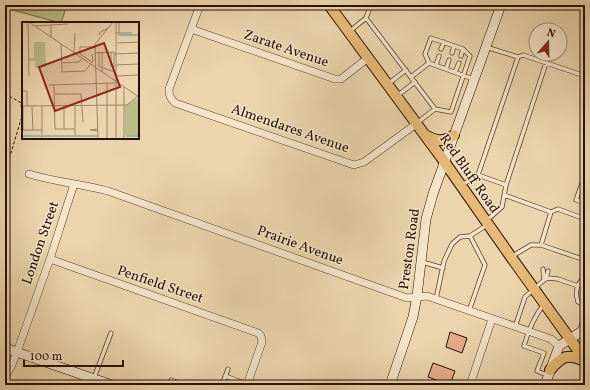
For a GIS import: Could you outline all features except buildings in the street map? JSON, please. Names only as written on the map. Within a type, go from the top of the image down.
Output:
[{"type":"main road","name":"Red Bluff Road","points":[[329,5],[445,162],[533,289],[585,360]]},
{"type":"main road","name":"Preston Road","points":[[390,385],[413,316],[417,296],[426,219],[433,194],[473,79],[501,5]]},
{"type":"main road","points":[[423,134],[434,140],[441,141],[454,135]]},
{"type":"main road","points":[[545,385],[548,364],[559,346],[582,330],[585,323]]},
{"type":"main road","points":[[5,348],[88,380],[112,385]]},
{"type":"main road","points":[[548,364],[568,356],[576,356],[585,360]]},
{"type":"street","points":[[191,29],[200,5]]},
{"type":"street","name":"Zarate Avenue","points":[[191,29],[336,79],[341,79],[347,76],[368,58]]},
{"type":"street","name":"Almendares Avenue","points":[[191,29],[169,89],[171,99],[175,103],[354,165],[364,162],[416,124]]},
{"type":"street","name":"Prairie Avenue","points":[[29,174],[43,179],[108,191],[407,298],[427,296],[436,299],[551,339],[559,346]]},
{"type":"street","name":"London Street","points":[[5,377],[17,352],[50,260],[74,184]]},
{"type":"street","name":"Penfield Street","points":[[50,260],[247,329],[261,336],[262,342],[247,385]]},
{"type":"street","points":[[470,385],[492,319]]},
{"type":"lane","points":[[349,32],[366,18],[370,5]]},
{"type":"lane","points":[[366,18],[435,109],[461,114]]},
{"type":"lane","points":[[429,63],[425,54],[431,38],[464,49],[470,56],[451,112]]},
{"type":"lane","points":[[441,50],[444,42]]},
{"type":"lane","points":[[452,53],[454,46]]},
{"type":"lane","points":[[485,47],[518,57],[523,55],[585,76]]},
{"type":"lane","points":[[461,56],[464,49]]},
{"type":"lane","points":[[436,65],[439,56]]},
{"type":"lane","points":[[461,186],[478,175],[518,57]]},
{"type":"lane","points":[[446,69],[449,60]]},
{"type":"lane","points":[[411,77],[429,63]]},
{"type":"lane","points":[[429,63],[473,79]]},
{"type":"lane","points":[[455,72],[459,63]]},
{"type":"lane","points":[[436,299],[444,262],[452,244],[460,237],[470,236],[487,223],[502,207],[506,184],[546,63]]},
{"type":"lane","points":[[387,84],[406,70]]},
{"type":"lane","points":[[396,97],[415,82]]},
{"type":"lane","points":[[416,124],[435,109]]},
{"type":"lane","points":[[478,175],[506,184]]},
{"type":"lane","points":[[585,175],[576,200],[585,203]]},
{"type":"lane","points":[[504,195],[552,212]]},
{"type":"lane","points":[[541,245],[552,212],[558,209],[585,219]]},
{"type":"lane","points":[[469,311],[485,265],[470,236]]},
{"type":"lane","points":[[511,257],[531,245],[541,245],[585,260]]},
{"type":"lane","points":[[548,254],[549,248]]},
{"type":"lane","points":[[553,256],[555,250]]},
{"type":"lane","points":[[563,258],[565,253]]},
{"type":"lane","points":[[573,262],[575,257]]},
{"type":"lane","points":[[421,262],[443,268]]},
{"type":"lane","points":[[543,269],[545,279]]},
{"type":"lane","points":[[585,270],[583,279],[578,286],[576,294],[578,302],[585,305]]},
{"type":"lane","points":[[515,327],[525,297],[545,279],[548,271]]},
{"type":"lane","points":[[557,279],[558,274]]},
{"type":"lane","points":[[567,282],[568,277]]},
{"type":"lane","points":[[545,279],[557,279],[578,286]]},
{"type":"lane","points":[[544,304],[537,313],[528,332],[524,346],[544,353],[548,364]]},
{"type":"lane","points":[[88,380],[111,333]]},
{"type":"lane","points":[[222,385],[228,369]]},
{"type":"lane","points":[[225,376],[247,385]]},
{"type":"lane","points":[[171,380],[181,384]]},
{"type":"path","points":[[5,94],[20,102],[22,109]]},
{"type":"path","points":[[5,162],[10,156],[22,115]]},
{"type":"green space","points":[[5,5],[67,5],[61,22],[5,8]]}]
